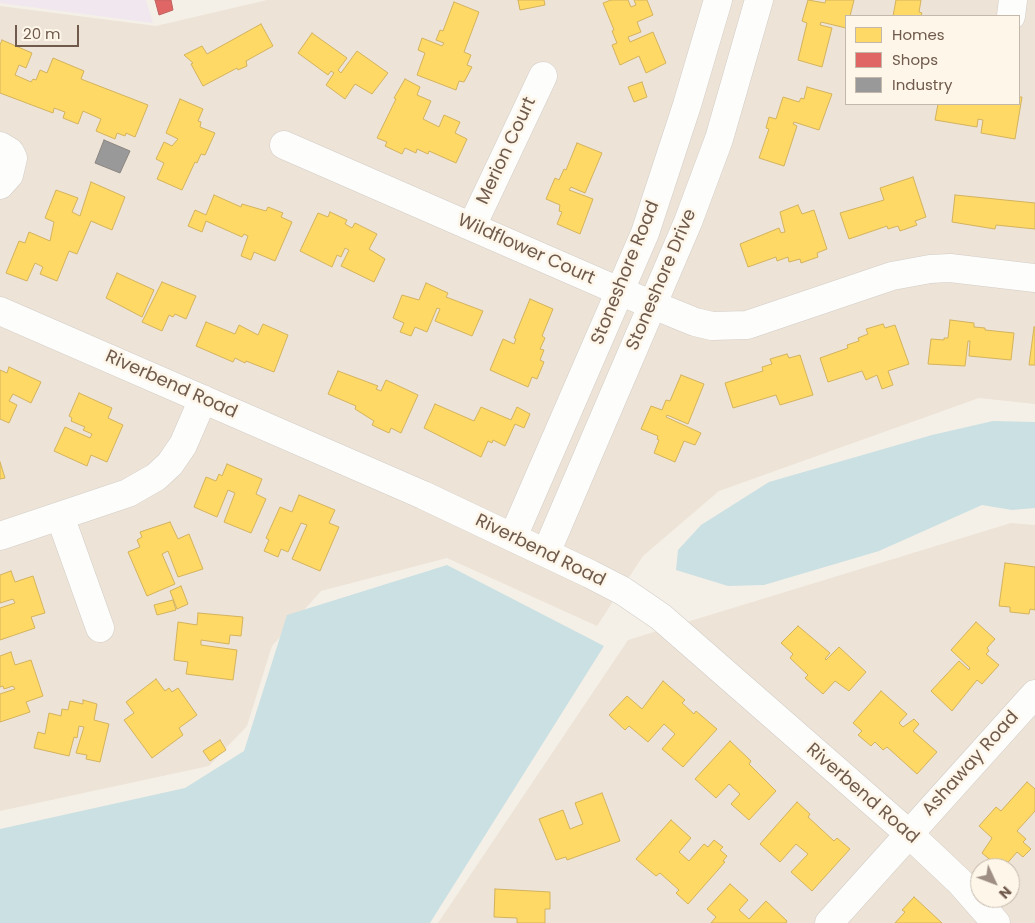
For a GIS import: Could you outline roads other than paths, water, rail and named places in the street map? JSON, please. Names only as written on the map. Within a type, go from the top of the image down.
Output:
[{"type":"street","name":"Stoneshore Road","points":[[513,537],[645,233],[687,105],[718,0]]},
{"type":"street","name":"Stoneshore Drive","points":[[546,553],[688,222],[718,139],[748,44],[759,0]]},
{"type":"street","points":[[1011,15],[1013,0]]},
{"type":"street","name":"Merion Court","points":[[472,226],[543,76]]},
{"type":"street","name":"Wildflower Court","points":[[284,145],[619,291],[695,322],[712,326],[734,327],[747,325],[892,276],[930,269],[950,268],[1035,278]]},
{"type":"street","points":[[0,146],[10,152],[13,158],[9,175],[0,185]]},
{"type":"street","name":"Riverbend Road","points":[[0,311],[423,495],[623,591],[661,618],[908,833],[960,882],[996,923]]},
{"type":"street","points":[[0,536],[128,493],[156,477],[170,464],[183,445],[203,399]]},
{"type":"street","points":[[60,516],[100,628]]},
{"type":"street","name":"Ashaway Road","points":[[828,923],[1035,694]]}]
